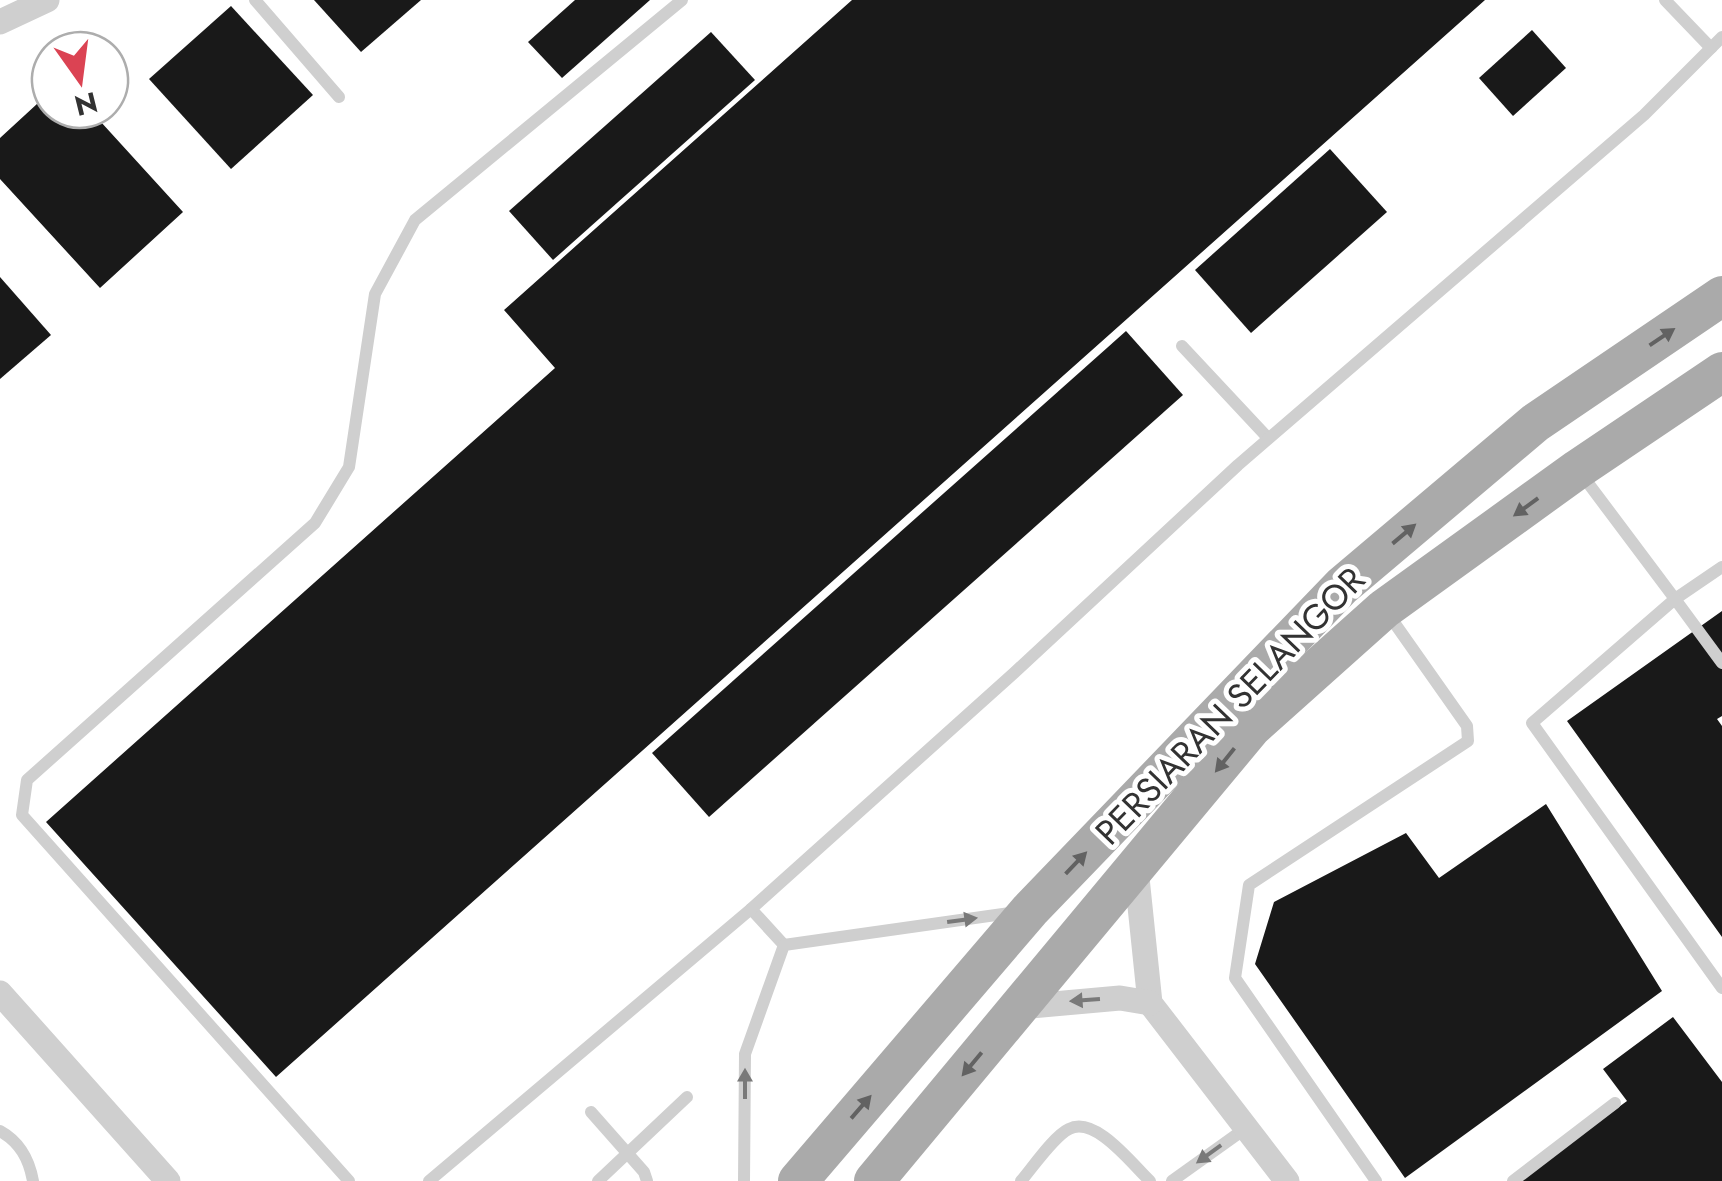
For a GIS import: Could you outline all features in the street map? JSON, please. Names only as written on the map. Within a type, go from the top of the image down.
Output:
[{"type":"main road","name":"PERSIARAN SELANGOR","points":[[798,1181],[1030,910],[1342,586],[1535,423],[1722,296]]},
{"type":"main road","name":"PERSIARAN SELANGOR","points":[[874,1181],[1252,727],[1384,609],[1578,469],[1722,372]]},
{"type":"street","points":[[0,22],[47,0]]},
{"type":"street","points":[[1136,868],[1150,1002],[1287,1181]]},
{"type":"street","points":[[0,994],[168,1181]]},
{"type":"street","points":[[1020,1007],[1120,998],[1150,1002]]},
{"type":"lane","points":[[256,0],[339,97]]},
{"type":"lane","points":[[349,1181],[22,816],[27,780],[316,523],[348,467],[375,294],[416,220],[682,0]]},
{"type":"lane","points":[[429,1181],[751,909],[1268,438],[1644,115],[1717,43],[1665,0]]},
{"type":"lane","points":[[1182,346],[1268,438]]},
{"type":"lane","points":[[1578,469],[1722,663]]},
{"type":"lane","points":[[1722,568],[1674,599],[1532,722],[1722,988]]},
{"type":"lane","points":[[1376,1181],[1234,978],[1249,885],[1468,741],[1467,726],[1384,609]]},
{"type":"lane","points":[[751,909],[784,945]]},
{"type":"lane","points":[[784,945],[1030,910]]},
{"type":"lane","points":[[744,1181],[745,1054],[784,945]]},
{"type":"lane","points":[[598,1181],[687,1097]]},
{"type":"lane","points":[[1513,1181],[1614,1103]]},
{"type":"lane","points":[[592,1112],[644,1172],[647,1181]]},
{"type":"lane","points":[[1021,1181],[1067,1129],[1080,1126],[1096,1128],[1150,1181]]},
{"type":"lane","points":[[1172,1181],[1246,1128]]},
{"type":"lane","points":[[0,1131],[14,1139],[30,1165],[33,1181]]},
{"type":"building","points":[[314,0],[421,0],[361,52]]},
{"type":"building","points":[[575,0],[650,0],[562,78],[528,42]]},
{"type":"building","points":[[852,0],[1485,0],[276,1077],[46,822],[555,368],[504,310]]},
{"type":"building","points":[[231,6],[313,95],[231,169],[149,79]]},
{"type":"building","points":[[1532,30],[1566,68],[1513,116],[1479,78]]},
{"type":"building","points":[[711,32],[755,80],[553,260],[509,211]]},
{"type":"building","points":[[30,110],[30,130],[108,130],[183,212],[100,288],[0,179],[0,138]]},
{"type":"building","points":[[1330,149],[1387,212],[1251,333],[1195,270]]},
{"type":"building","points":[[0,277],[51,335],[0,379]]},
{"type":"building","points":[[1126,331],[1183,395],[709,817],[652,753]]},
{"type":"building","points":[[1722,611],[1722,716],[1717,719],[1722,726],[1722,937],[1567,721]]},
{"type":"building","points":[[1546,804],[1662,991],[1405,1178],[1255,964],[1274,902],[1406,833],[1439,878]]},
{"type":"building","points":[[1673,1017],[1722,1082],[1722,1181],[1518,1181],[1627,1101],[1603,1069]]}]
